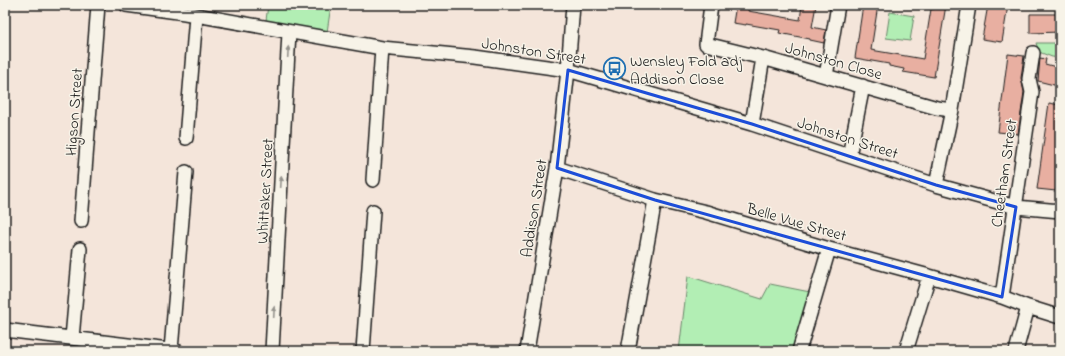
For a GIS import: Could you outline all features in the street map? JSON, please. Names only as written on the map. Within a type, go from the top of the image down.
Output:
[{"type":"street","name":"Higson Street","points":[[81,221],[98,5]]},
{"type":"street","name":"Johnston Street","points":[[126,5],[189,12],[289,32],[382,48],[475,57],[568,70],[752,124],[936,185],[1016,206],[1060,211]]},
{"type":"street","name":"Addison Street","points":[[527,351],[557,168],[568,70],[573,5]]},
{"type":"street","name":"Johnston Close","points":[[712,5],[706,44],[763,58],[938,108],[952,110]]},
{"type":"street","points":[[826,76],[838,5]]},
{"type":"street","points":[[936,185],[952,110],[969,5]]},
{"type":"street","points":[[186,138],[189,12]]},
{"type":"street","name":"Whittaker Street","points":[[272,351],[289,32]]},
{"type":"street","points":[[374,180],[382,48]]},
{"type":"street","name":"Cheetham Street","points":[[1002,297],[1032,92],[1029,79],[1033,54]]},
{"type":"street","points":[[752,124],[763,58]]},
{"type":"street","points":[[849,156],[863,86]]},
{"type":"street","name":"Belle Vue Street","points":[[557,168],[655,200],[706,212],[829,249],[1002,297],[1060,317]]},
{"type":"street","points":[[5,330],[174,351],[186,172]]},
{"type":"street","points":[[628,351],[655,200]]},
{"type":"street","points":[[363,351],[373,212]]},
{"type":"street","points":[[72,338],[80,249]]},
{"type":"street","points":[[799,351],[829,249]]},
{"type":"street","points":[[906,351],[929,276]]},
{"type":"street","points":[[1016,351],[1028,307]]},
{"type":"highlighted area","points":[[568,70],[752,124],[936,185],[1016,207],[1002,297],[655,200],[557,168]]},
{"type":"green space","points":[[268,5],[331,5],[326,39],[265,28]]},
{"type":"green space","points":[[890,12],[914,16],[910,41],[886,38]]},
{"type":"green space","points":[[1036,43],[1060,43],[1060,58],[1052,57],[1039,52]]},
{"type":"green space","points":[[688,276],[762,299],[770,284],[810,292],[794,351],[679,351]]},
{"type":"building","points":[[736,5],[749,5],[748,11],[800,20],[802,5],[816,5],[812,27],[826,30],[824,43],[779,33],[780,30],[733,23]]},
{"type":"building","points":[[863,5],[878,5],[871,50],[923,59],[931,9],[934,9],[935,5],[946,5],[934,77],[903,72],[904,69],[889,66],[889,64],[855,58]]},
{"type":"building","points":[[988,5],[1008,5],[1002,42],[982,39]]},
{"type":"building","points":[[1030,14],[1059,14],[1060,32],[1030,33]]},
{"type":"building","points":[[1008,54],[1024,56],[1021,78],[1024,92],[1018,134],[998,132]]},
{"type":"building","points":[[1040,58],[1046,59],[1045,64],[1060,68],[1058,86],[1038,81]]},
{"type":"building","points":[[1049,103],[1060,105],[1060,163],[1056,191],[1037,189]]},
{"type":"place","name":"Wensley Fold adj Addison Close","points":[[615,69]]}]
